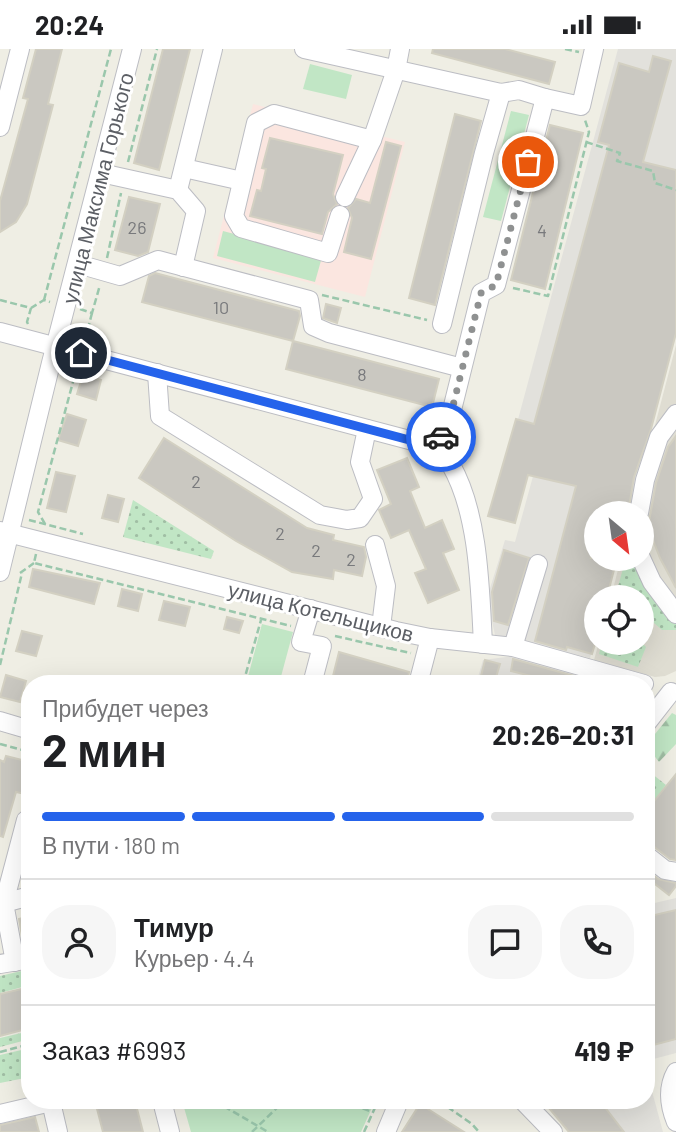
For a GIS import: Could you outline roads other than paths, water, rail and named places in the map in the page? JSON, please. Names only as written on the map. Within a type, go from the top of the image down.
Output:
[{"type":"street","points":[[0,127],[20,49]]},
{"type":"street","name":"улица Максима Горького","points":[[0,572],[5,532],[78,264],[132,49]]},
{"type":"street","points":[[178,190],[213,49]]},
{"type":"street","points":[[304,49],[501,93],[519,90],[581,106],[594,49]]},
{"type":"street","points":[[345,197],[372,140],[401,49]]},
{"type":"street","points":[[442,324],[501,93]]},
{"type":"street","points":[[432,446],[446,434],[481,293],[496,285],[545,98]]},
{"type":"street","points":[[340,215],[328,253],[241,228],[234,216],[257,123],[274,114],[372,140]]},
{"type":"street","points":[[184,168],[242,181]]},
{"type":"street","points":[[101,173],[178,190],[196,211],[183,267]]},
{"type":"street","points":[[78,264],[120,276],[158,260],[309,300],[313,326],[329,333],[462,368]]},
{"type":"street","points":[[0,332],[432,446],[449,462],[460,484],[471,525],[479,563],[483,644]]},
{"type":"street","points":[[157,373],[160,416],[320,515],[347,520],[360,518],[373,499],[360,462],[367,429]]},
{"type":"street","points":[[641,501],[659,437],[676,414]]},
{"type":"street","name":"улица Котельщиков","points":[[5,532],[381,627],[430,638],[513,647],[610,675]]},
{"type":"street","points":[[375,545],[386,586],[381,627]]},
{"type":"street","points":[[513,647],[538,565]]},
{"type":"street","points":[[647,571],[676,614]]},
{"type":"street","points":[[311,609],[301,642],[322,646],[314,675]]},
{"type":"street","points":[[420,675],[430,638]]},
{"type":"street","name":"улица Котельщиков","points":[[655,688],[674,693]]},
{"type":"street","points":[[655,714],[674,693]]},
{"type":"street","points":[[0,721],[21,727]]},
{"type":"street","points":[[15,962],[4,903],[21,839]]},
{"type":"street","points":[[655,862],[665,870],[676,872]]},
{"type":"street","points":[[4,903],[21,898]]},
{"type":"street","points":[[676,1072],[670,1083],[670,1108],[676,1122]]},
{"type":"street","points":[[0,1114],[21,1109]]},
{"type":"street","points":[[54,1109],[58,1132]]},
{"type":"street","points":[[164,1109],[170,1132]]},
{"type":"street","points":[[386,1132],[396,1109]]},
{"type":"street","points":[[531,1109],[553,1132]]}]
